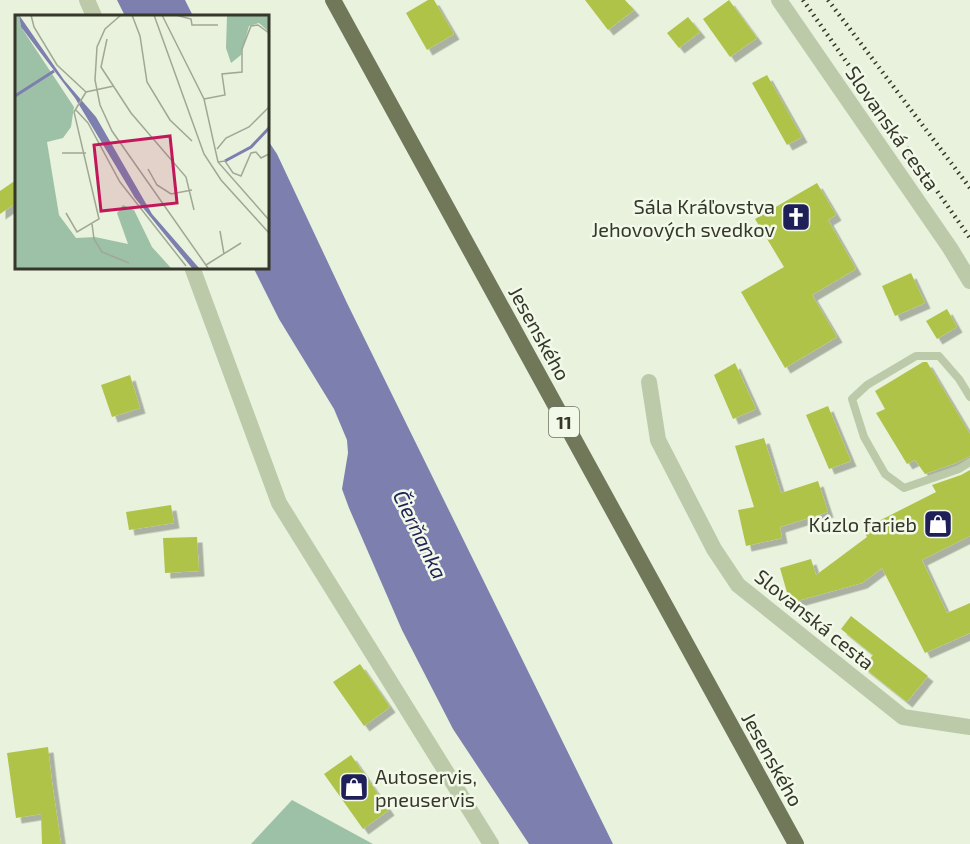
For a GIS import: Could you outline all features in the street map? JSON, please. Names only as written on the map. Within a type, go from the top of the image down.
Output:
[{"type":"main road","name":"Jesenského","points":[[333,0],[796,844]]},
{"type":"street","points":[[87,0],[94,15]]},
{"type":"street","name":"Slovanská cesta","points":[[779,0],[950,248],[970,281]]},
{"type":"street","points":[[192,268],[279,503],[491,844]]},
{"type":"street","name":"Slovanská cesta","points":[[649,382],[658,440],[714,549],[738,585],[903,717],[970,727]]},
{"type":"lane","points":[[970,396],[939,356],[916,356],[867,385],[852,399],[864,437],[885,474],[904,488],[959,469],[970,462]]},
{"type":"green space","points":[[292,800],[373,844],[251,844]]},
{"type":"water","points":[[117,0],[185,0],[192,15],[124,15]]},
{"type":"water","name":"Čierňanka","points":[[268,140],[277,154],[347,303],[613,844],[529,844],[453,729],[402,630],[349,508],[342,489],[348,453],[347,440],[334,409],[279,319],[254,268],[268,268]]},
{"type":"building","points":[[428,0],[434,0],[454,34],[427,50],[406,13]]},
{"type":"building","points":[[585,0],[625,0],[634,10],[608,30]]},
{"type":"building","points":[[729,0],[757,38],[730,57],[703,19]]},
{"type":"building","points":[[688,17],[700,32],[679,48],[667,33]]},
{"type":"building","points":[[767,75],[802,137],[787,145],[752,83]]},
{"type":"building","points":[[15,181],[15,204],[0,214],[0,191]]},
{"type":"building","points":[[817,183],[836,215],[828,220],[856,269],[812,295],[837,337],[785,368],[741,292],[784,267],[755,219]]},
{"type":"building","points":[[911,273],[925,303],[895,316],[882,286]]},
{"type":"building","points":[[947,309],[957,327],[937,339],[926,321]]},
{"type":"building","points":[[923,362],[927,362],[970,434],[970,456],[925,474],[915,460],[907,464],[876,413],[885,409],[875,391]]},
{"type":"building","points":[[735,363],[756,409],[733,419],[714,375]]},
{"type":"building","points":[[130,375],[140,408],[112,417],[101,385]]},
{"type":"building","points":[[828,406],[851,461],[829,469],[806,415]]},
{"type":"building","points":[[764,438],[781,493],[818,481],[828,512],[780,527],[782,538],[746,546],[738,510],[754,507],[735,446]]},
{"type":"building","points":[[970,470],[970,536],[922,560],[947,613],[970,603],[970,633],[925,653],[882,568],[862,583],[790,603],[780,568],[811,559],[816,575],[867,537],[863,529],[936,492],[932,485]]},
{"type":"building","points":[[171,505],[174,523],[129,530],[126,512]]},
{"type":"building","points":[[197,537],[199,571],[165,573],[163,538]]},
{"type":"building","points":[[851,616],[928,676],[907,702],[863,667],[873,655],[841,629]]},
{"type":"building","points":[[360,664],[390,707],[364,726],[333,682]]},
{"type":"building","points":[[48,747],[61,844],[42,844],[41,814],[16,818],[7,753]]},
{"type":"building","points":[[351,755],[389,810],[363,829],[324,774]]},
{"type":"railway","points":[[803,0],[970,238]]},
{"type":"railway","points":[[828,0],[970,188]]},
{"type":"place","name":"Sála Kráľovstva Jehovových svedkov","points":[[796,217]]},
{"type":"place","name":"Kúzlo farieb","points":[[938,524]]},
{"type":"place","name":"Autoservis, pneuservis","points":[[354,787]]}]
